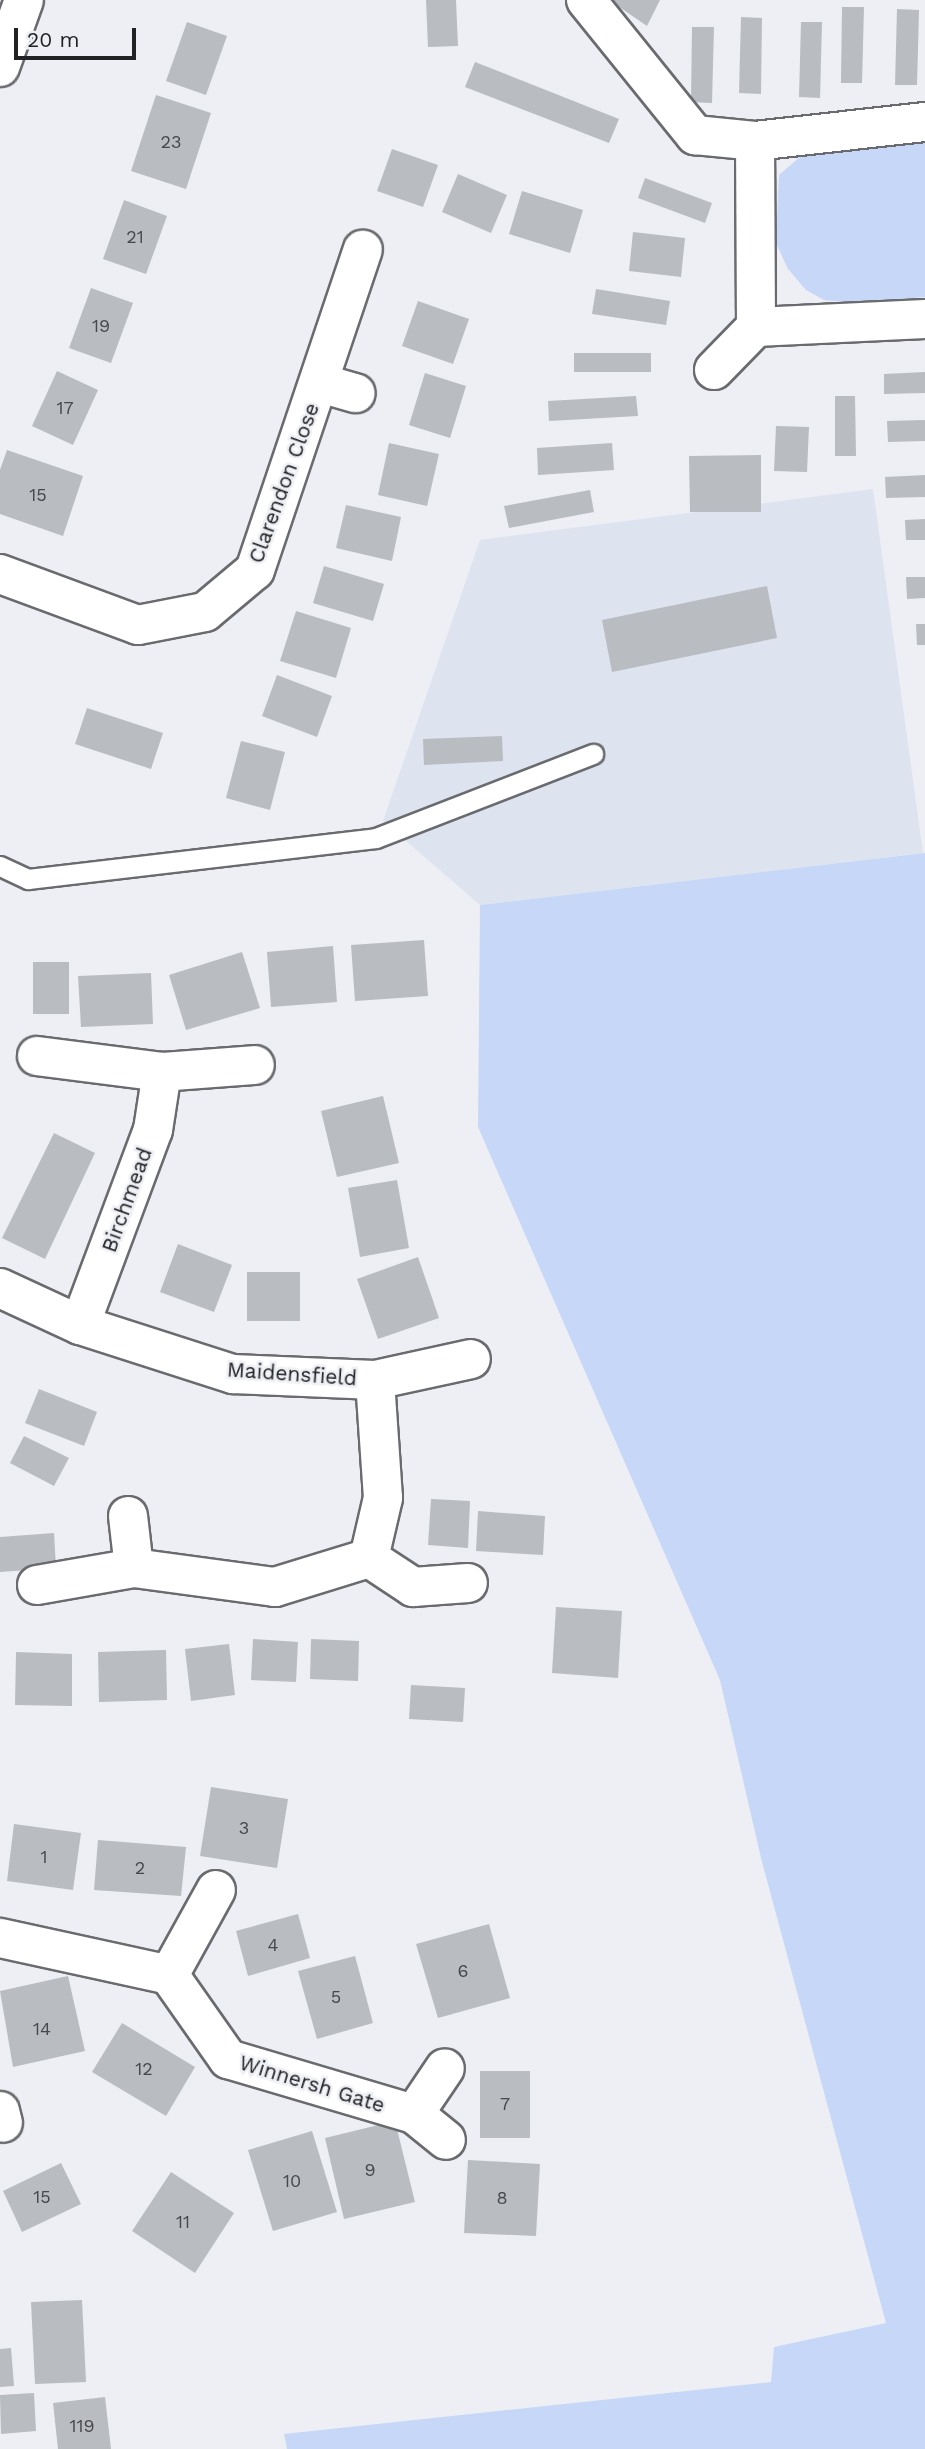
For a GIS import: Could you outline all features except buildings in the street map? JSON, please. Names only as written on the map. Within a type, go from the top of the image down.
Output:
[{"type":"street","points":[[0,67],[24,0]]},
{"type":"street","points":[[586,0],[695,135],[755,141],[925,122]]},
{"type":"street","points":[[755,141],[756,327]]},
{"type":"street","name":"Clarendon Close","points":[[0,574],[138,625],[205,612],[255,570],[363,250]]},
{"type":"street","points":[[715,370],[756,327],[925,319]]},
{"type":"street","points":[[320,383],[356,393]]},
{"type":"street","points":[[37,1056],[162,1072],[255,1065]]},
{"type":"street","name":"Birchmead","points":[[80,1325],[153,1130],[162,1072]]},
{"type":"street","name":"Maidensfield","points":[[0,1287],[80,1325],[233,1374],[375,1380],[471,1359]]},
{"type":"street","points":[[369,1558],[383,1498],[375,1380]]},
{"type":"street","points":[[128,1516],[134,1568]]},
{"type":"street","points":[[37,1586],[134,1568],[275,1587],[369,1558]]},
{"type":"street","points":[[369,1558],[413,1587],[468,1583]]},
{"type":"street","points":[[0,1938],[169,1975],[216,1889]]},
{"type":"street","name":"Winnersh Gate","points":[[169,1975],[228,2059],[414,2114],[446,2140]]},
{"type":"street","name":"Winnersh Gate","points":[[414,2114],[445,2068]]},
{"type":"lane","points":[[0,866],[27,879],[376,838],[593,754]]},
{"type":"shaded area","points":[[925,142],[925,297],[854,303],[824,300],[806,290],[788,269],[776,243],[779,175],[802,155]]},
{"type":"shaded area","points":[[873,489],[923,853],[480,905],[383,821],[480,540]]},
{"type":"shaded area","points":[[925,853],[925,2449],[287,2449],[284,2434],[771,2382],[774,2347],[886,2323],[761,1858],[720,1680],[478,1127],[480,905]]}]
